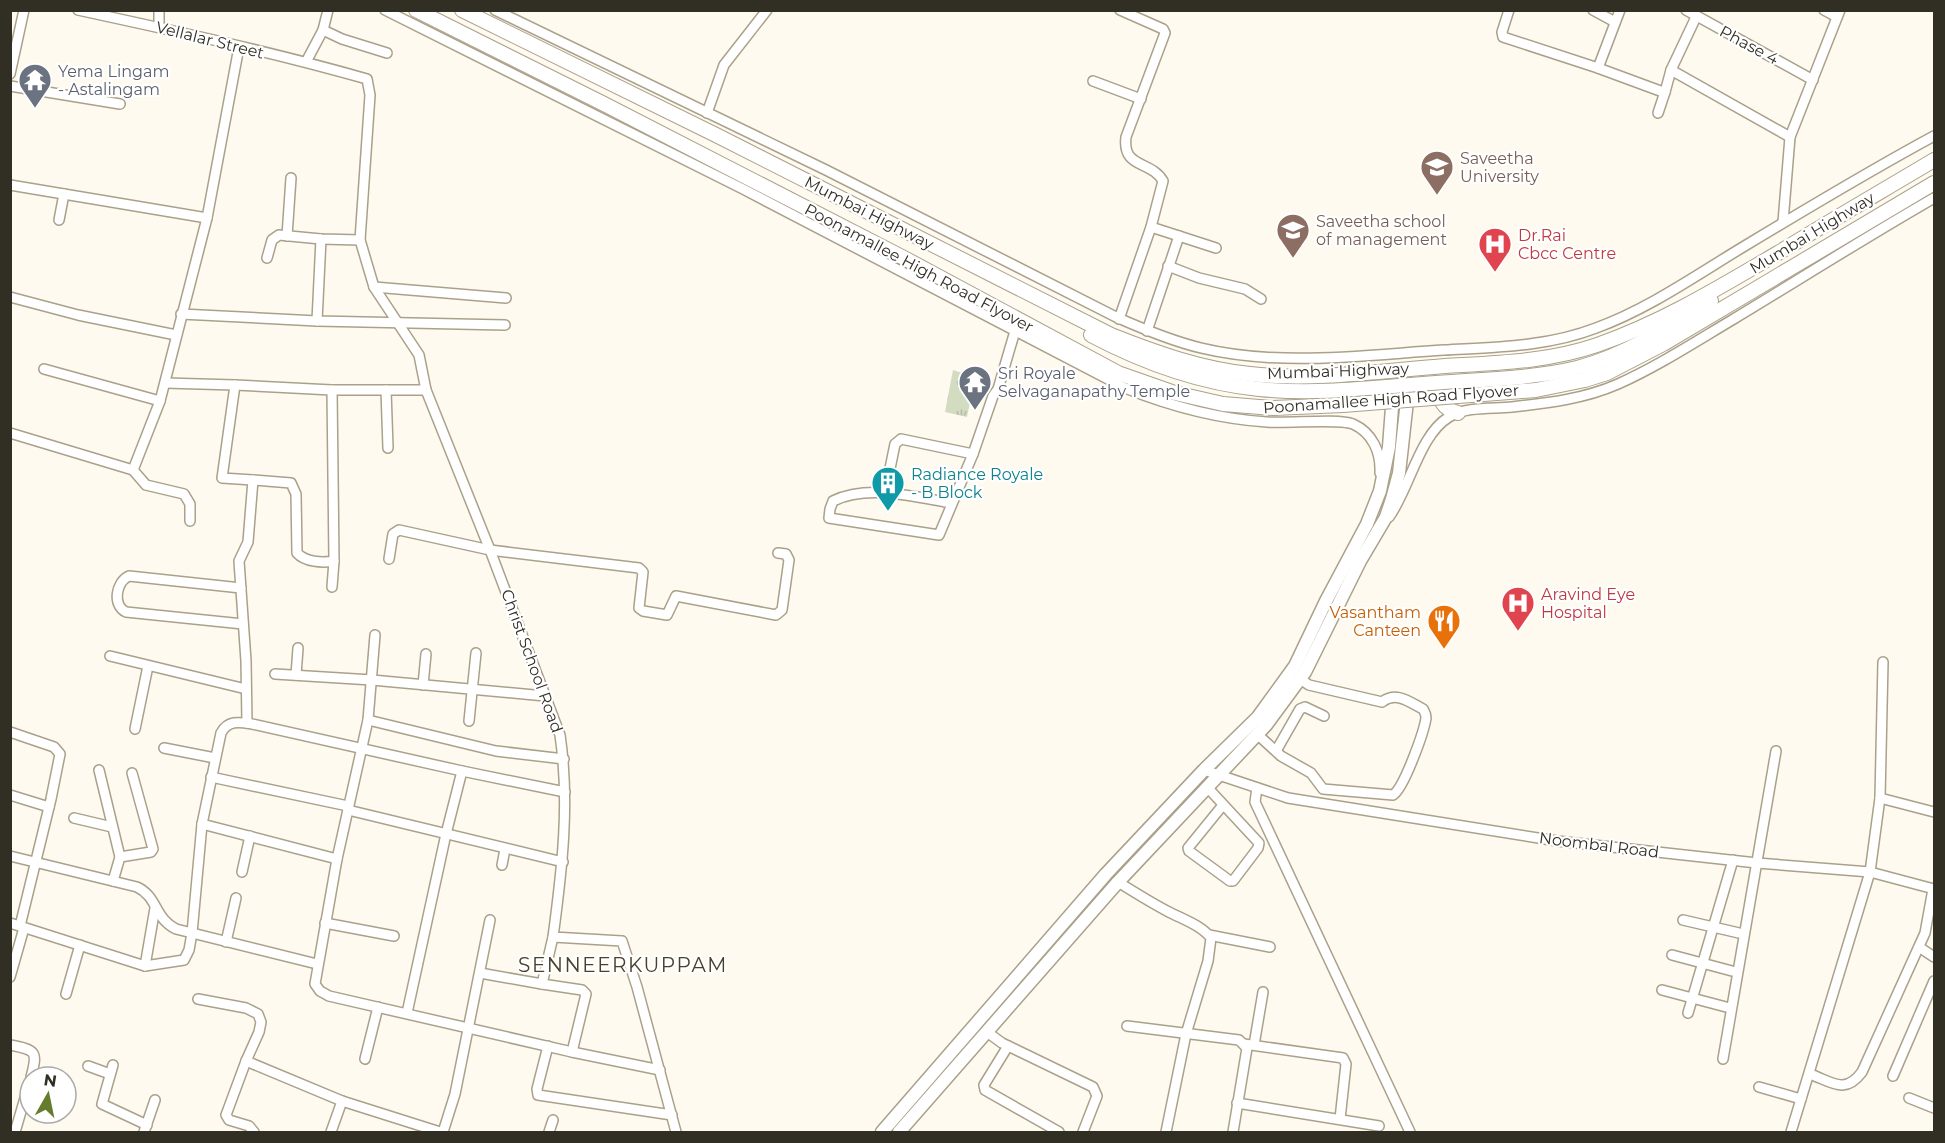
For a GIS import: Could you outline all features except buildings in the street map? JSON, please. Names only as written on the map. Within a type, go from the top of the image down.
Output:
[{"type":"highway","points":[[416,10],[513,58],[770,196]]},
{"type":"highway","name":"Mumbai Highway","points":[[462,10],[531,44],[551,46],[1010,285],[1111,335],[1167,356],[1249,374],[1317,375],[1525,361],[1596,346],[1651,323],[1723,286],[1935,160]]},
{"type":"highway","name":"Poonamallee High Road Flyover","points":[[770,196],[904,258],[1132,379],[1201,400],[1273,408],[1343,405],[1544,389],[1607,373],[1663,344],[1935,183]]},
{"type":"highway","points":[[1010,285],[1056,315],[1153,365],[1236,386],[1286,391],[1394,386],[1553,372],[1598,361],[1671,326],[1731,288],[1769,258]]},
{"type":"highway","points":[[1451,381],[1441,393],[1441,400],[1444,406],[1458,413]]},
{"type":"main road","points":[[899,1132],[1118,882],[1257,734],[1305,672],[1360,561],[1376,535],[1392,499],[1399,473],[1408,385]]},
{"type":"main road","points":[[882,1132],[1106,874],[1204,770],[1258,717],[1295,666],[1367,524],[1377,499],[1387,462],[1394,386]]},
{"type":"street","points":[[10,74],[24,10]]},
{"type":"street","name":"Vellalar Street","points":[[78,10],[306,62],[367,79],[370,95],[360,240]]},
{"type":"street","points":[[159,10],[159,27]]},
{"type":"street","points":[[306,62],[322,30],[328,10]]},
{"type":"street","points":[[385,10],[770,196],[1125,388],[1190,410],[1217,416],[1265,422],[1352,424],[1366,433],[1377,448],[1380,467],[1377,499]]},
{"type":"street","points":[[495,10],[551,46],[707,113],[887,200],[1119,319],[1147,331],[1201,348],[1250,356],[1342,357],[1523,345],[1559,340],[1597,328],[1640,308],[1783,222],[1935,136]]},
{"type":"street","points":[[707,113],[724,65],[767,10]]},
{"type":"street","points":[[1119,319],[1163,182],[1159,175],[1129,157],[1125,147],[1126,137],[1166,33],[1163,29],[1120,10]]},
{"type":"street","points":[[1509,10],[1502,33],[1503,37],[1665,92]]},
{"type":"street","points":[[1593,10],[1615,22]]},
{"type":"street","points":[[1598,68],[1620,10]]},
{"type":"street","name":"Phase 4","points":[[1686,10],[1812,80]]},
{"type":"street","points":[[1783,222],[1790,137],[1838,14],[1824,10]]},
{"type":"street","points":[[1658,113],[1671,70],[1696,17]]},
{"type":"street","points":[[322,30],[342,39],[387,53]]},
{"type":"street","points":[[133,470],[165,383],[207,218],[239,47]]},
{"type":"street","points":[[1671,70],[1790,137]]},
{"type":"street","points":[[1093,81],[1141,99]]},
{"type":"street","points":[[10,86],[120,104]]},
{"type":"street","points":[[287,236],[291,178]]},
{"type":"street","points":[[10,185],[207,218]]},
{"type":"street","points":[[59,220],[64,194]]},
{"type":"street","points":[[1376,535],[1393,511],[1433,432],[1449,417],[1458,413],[1551,403],[1616,385],[1669,357],[1935,198]]},
{"type":"street","points":[[1150,227],[1216,248]]},
{"type":"street","points":[[267,258],[275,238],[279,235],[360,240]]},
{"type":"street","points":[[1147,331],[1179,236]]},
{"type":"street","points":[[316,321],[321,239]]},
{"type":"street","name":"Christ School Road","points":[[360,240],[374,287],[419,355],[426,390],[560,735],[564,759],[565,792],[563,862],[553,937],[542,984]]},
{"type":"street","points":[[1168,266],[1200,278],[1245,289],[1261,299]]},
{"type":"street","points":[[374,287],[506,298]]},
{"type":"street","points":[[10,297],[78,315],[176,335]]},
{"type":"street","points":[[182,314],[316,321],[506,325]]},
{"type":"street","points":[[952,503],[885,493],[847,494],[833,501],[829,518],[939,535],[973,454],[993,396],[992,388],[1014,330]]},
{"type":"street","points":[[44,369],[160,400]]},
{"type":"street","points":[[165,383],[332,390],[426,390]]},
{"type":"street","points":[[235,385],[222,478],[291,483],[296,494],[297,553],[303,559],[334,561]]},
{"type":"street","points":[[332,390],[334,561],[332,586]]},
{"type":"street","points":[[386,390],[388,448]]},
{"type":"street","points":[[10,433],[133,470],[146,484],[184,495],[189,504],[190,521]]},
{"type":"street","points":[[885,493],[895,444],[901,439],[973,454]]},
{"type":"street","points":[[248,723],[239,561],[248,542],[253,480]]},
{"type":"street","points":[[389,559],[393,534],[399,530],[490,550],[639,568],[644,572],[639,608],[643,611],[667,615],[676,596],[776,615],[782,610],[789,560],[786,554],[778,553]]},
{"type":"street","points":[[241,588],[129,576],[120,584],[117,603],[126,612],[243,624]]},
{"type":"street","points":[[375,635],[368,720],[337,859],[315,984],[320,991],[329,996],[660,1070]]},
{"type":"street","points":[[296,675],[298,648]]},
{"type":"street","points":[[469,721],[476,653]]},
{"type":"street","points":[[423,685],[426,654]]},
{"type":"street","points":[[110,656],[246,689]]},
{"type":"street","points":[[1791,1132],[1869,872],[1880,798],[1883,662]]},
{"type":"street","points":[[135,729],[148,666]]},
{"type":"street","points":[[275,674],[372,680],[545,696]]},
{"type":"street","points":[[1257,734],[1281,756],[1311,773],[1323,789],[1393,795],[1402,787],[1426,718],[1423,709],[1402,698],[1391,697],[1382,702],[1310,685],[1300,679]]},
{"type":"street","points":[[1276,751],[1300,709],[1305,707],[1324,716]]},
{"type":"street","points":[[368,720],[496,750],[564,759]]},
{"type":"street","points":[[18,926],[145,966],[184,960],[189,950],[192,933],[202,824],[215,758],[224,727],[237,722],[565,792]]},
{"type":"street","points":[[10,732],[58,749],[60,761],[18,926],[10,976]]},
{"type":"street","points":[[164,748],[215,758]]},
{"type":"street","points":[[1723,1059],[1776,751]]},
{"type":"street","points":[[99,770],[120,857],[113,881]]},
{"type":"street","name":"Noombal Road","points":[[1204,770],[1288,798],[1557,841],[1757,863],[1869,872],[1934,889]]},
{"type":"street","points":[[406,1013],[462,771]]},
{"type":"street","points":[[120,857],[151,852],[153,849],[132,773]]},
{"type":"street","points":[[211,777],[348,808],[563,862]]},
{"type":"street","points":[[1207,787],[1259,843],[1258,848],[1233,881],[1213,869],[1188,848],[1223,805]]},
{"type":"street","points":[[1257,788],[1255,802],[1410,1132]]},
{"type":"street","points":[[10,795],[49,807]]},
{"type":"street","points":[[1880,798],[1935,812]]},
{"type":"street","points":[[74,818],[112,827]]},
{"type":"street","points":[[202,824],[337,859]]},
{"type":"street","points":[[242,872],[250,836]]},
{"type":"street","points":[[502,865],[505,849]]},
{"type":"street","points":[[10,856],[113,881],[148,892],[163,921],[169,926],[317,964]]},
{"type":"street","points":[[1688,1013],[1733,860]]},
{"type":"street","points":[[1118,882],[1209,935],[1269,947]]},
{"type":"street","points":[[1810,1074],[1843,1086],[1850,1085],[1863,1072],[1925,933],[1934,889]]},
{"type":"street","points":[[226,942],[236,898]]},
{"type":"street","points":[[145,966],[155,908]]},
{"type":"street","points":[[246,1061],[342,1101],[441,1132],[455,1094],[490,920]]},
{"type":"street","points":[[1683,920],[1739,933]]},
{"type":"street","points":[[325,923],[394,936]]},
{"type":"street","points":[[1166,1132],[1186,1034],[1208,961],[1211,938],[1209,935]]},
{"type":"street","points":[[553,937],[622,941],[637,987],[676,1132]]},
{"type":"street","points":[[66,994],[80,945]]},
{"type":"street","points":[[1919,947],[1935,957]]},
{"type":"street","points":[[1672,955],[1732,971]]},
{"type":"street","points":[[480,974],[582,990],[586,994],[572,1052]]},
{"type":"street","points":[[1893,1076],[1935,981]]},
{"type":"street","points":[[1662,990],[1726,1007]]},
{"type":"street","points":[[1233,1132],[1247,1048],[1263,992]]},
{"type":"street","points":[[198,999],[246,1008],[258,1014],[261,1022],[259,1032],[226,1115],[229,1120],[249,1126],[254,1132]]},
{"type":"street","points":[[365,1059],[378,1007]]},
{"type":"street","points":[[1127,1026],[1239,1040],[1249,1044],[1343,1058],[1346,1064],[1340,1119]]},
{"type":"street","points":[[987,1032],[1008,1046],[1089,1084],[1095,1090],[1097,1096],[1083,1132]]},
{"type":"street","points":[[10,1044],[28,1048],[34,1052],[36,1057],[34,1065]]},
{"type":"street","points":[[548,1046],[537,1089],[538,1095],[672,1115]]},
{"type":"street","points":[[1008,1046],[984,1085],[985,1090],[1059,1132]]},
{"type":"street","points":[[88,1066],[112,1069],[102,1104],[146,1129],[155,1100]]},
{"type":"street","points":[[1759,1087],[1801,1099]]},
{"type":"street","points":[[1909,1098],[1935,1108]]},
{"type":"street","points":[[331,1132],[342,1101]]},
{"type":"street","points":[[1237,1103],[1379,1126]]},
{"type":"street","points":[[549,1132],[553,1120]]},
{"type":"green space","points":[[953,370],[975,377],[967,417],[945,412]]},
{"type":"place","name":"Yema Lingam - Astalingam","points":[[35,109]]},
{"type":"place","name":"Saveetha University","points":[[1437,196]]},
{"type":"place","name":"Saveetha school of management","points":[[1293,259]]},
{"type":"place","name":"Dr.Rai Cbcc Centre","points":[[1495,273]]},
{"type":"place","name":"Sri Royale Selvaganapathy Temple","points":[[975,411]]},
{"type":"place","name":"Radiance Royale - B Block","points":[[888,512]]},
{"type":"place","name":"Aravind Eye Hospital","points":[[1518,632]]},
{"type":"place","name":"Vasantham Canteen","points":[[1444,650]]},
{"type":"district","name":"SENNEERKUPPAM","points":[[623,965]]}]
